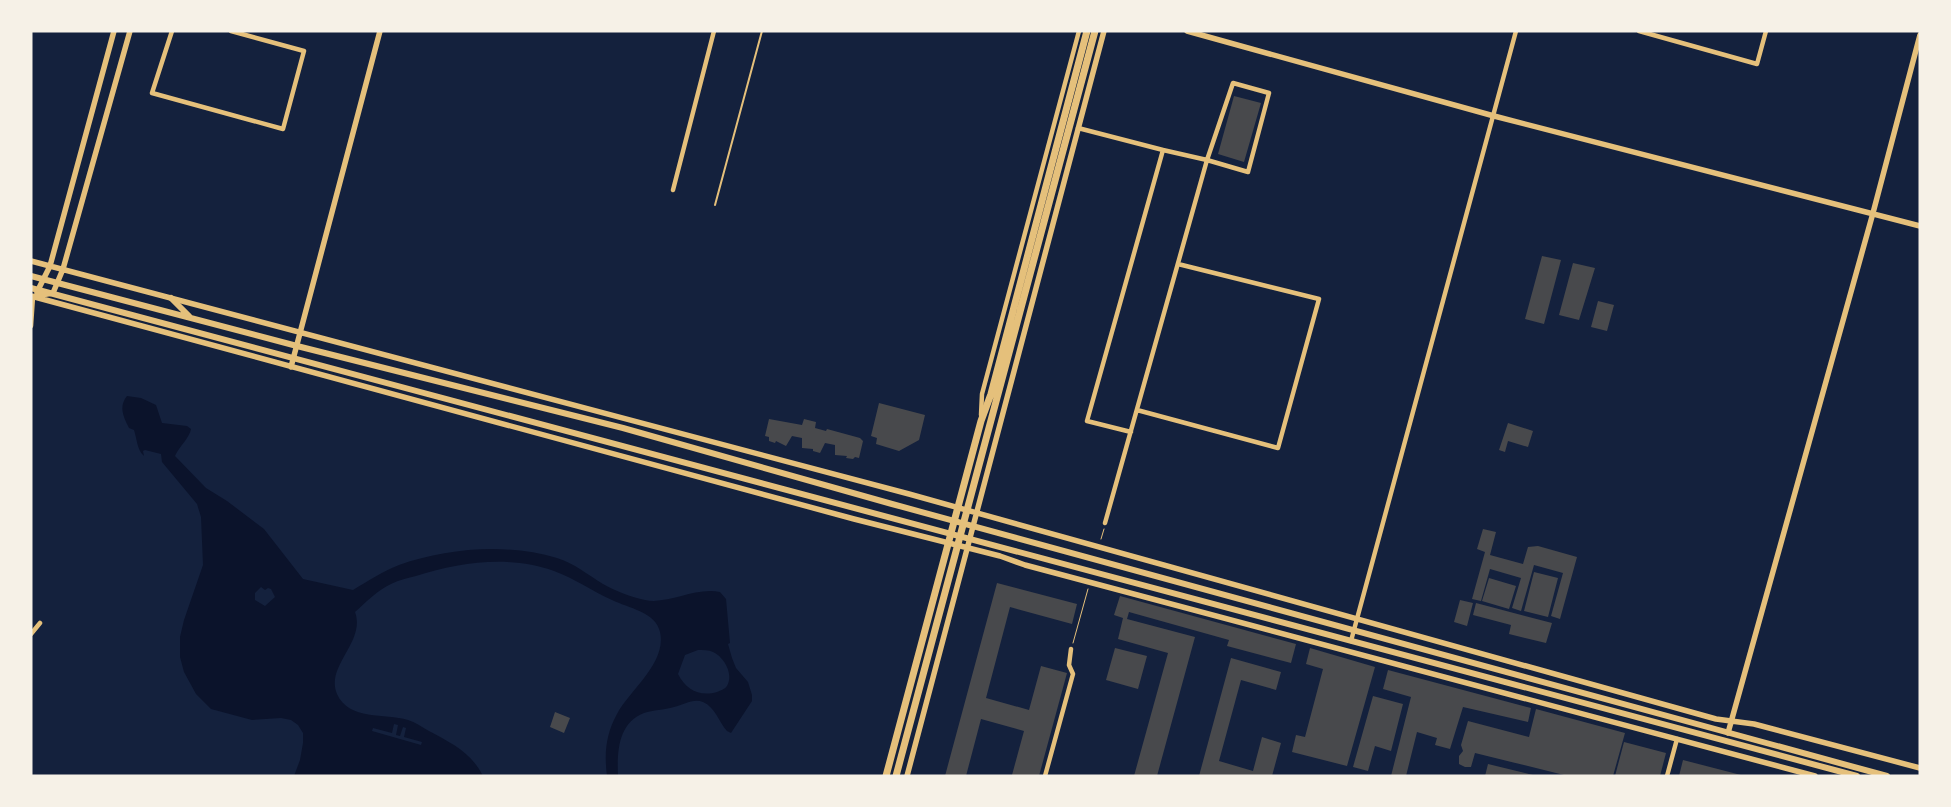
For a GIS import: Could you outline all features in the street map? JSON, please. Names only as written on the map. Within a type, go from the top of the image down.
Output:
[{"type":"main road","points":[[886,776],[950,533],[981,421],[991,394],[1086,31]]},
{"type":"main road","points":[[896,776],[1095,31]]},
{"type":"main road","points":[[31,276],[297,346],[623,428],[954,521],[1887,776]]},
{"type":"main road","points":[[31,288],[294,356],[1857,776]]},
{"type":"main road","points":[[171,298],[189,317]]},
{"type":"street","points":[[31,326],[32,296],[39,290],[50,266],[114,31]]},
{"type":"street","points":[[32,296],[53,293],[63,269],[130,31]]},
{"type":"street","points":[[172,31],[152,93],[284,129],[304,51],[231,31]]},
{"type":"street","points":[[291,367],[380,31]]},
{"type":"street","points":[[673,190],[714,31]]},
{"type":"street","points":[[981,421],[982,394],[1079,31]]},
{"type":"street","points":[[907,776],[1104,31]]},
{"type":"street","points":[[1187,31],[1494,116],[1920,226]]},
{"type":"street","points":[[1351,641],[1516,31]]},
{"type":"street","points":[[1639,31],[1757,64],[1766,31]]},
{"type":"street","points":[[1728,733],[1920,35]]},
{"type":"street","points":[[1078,128],[1207,160],[1248,172],[1268,93],[1233,83],[1207,160],[1105,523]]},
{"type":"street","points":[[1131,432],[1087,420],[1163,150]]},
{"type":"street","points":[[31,261],[958,507],[1716,719],[1754,724],[1920,768]]},
{"type":"street","points":[[1137,410],[1278,448],[1319,299],[1178,264]]},
{"type":"street","points":[[32,296],[854,519],[957,544],[1026,565],[1815,776]]},
{"type":"street","points":[[31,634],[40,623]]},
{"type":"street","points":[[1045,776],[1073,674],[1070,665],[1071,650]]},
{"type":"street","points":[[1667,776],[1677,739]]},
{"type":"lane","points":[[715,205],[762,31]]},
{"type":"water","points":[[127,396],[141,398],[156,405],[162,423],[187,426],[191,429],[175,456],[206,488],[227,501],[264,529],[303,579],[353,590],[387,570],[418,559],[457,551],[498,549],[538,553],[563,560],[613,589],[645,600],[663,600],[710,591],[720,592],[726,599],[730,643],[728,644],[732,658],[736,668],[748,682],[752,701],[731,733],[727,731],[711,707],[699,701],[644,713],[635,718],[624,731],[619,748],[618,776],[607,776],[606,752],[610,729],[617,714],[646,676],[658,655],[661,643],[657,625],[647,615],[554,571],[520,563],[485,562],[467,564],[397,581],[372,596],[363,604],[355,612],[357,623],[355,634],[336,674],[335,684],[337,694],[343,703],[350,708],[359,712],[399,718],[416,723],[460,749],[473,761],[483,776],[294,776],[300,760],[303,743],[303,733],[298,725],[291,720],[281,718],[252,720],[211,709],[196,694],[184,672],[180,657],[180,637],[203,565],[201,517],[197,504],[162,462],[161,454],[145,450],[143,451],[144,456],[142,454],[134,430],[129,428],[124,416],[122,408]],"holes":[[[261,587],[265,590],[271,589],[275,597],[265,606],[255,600],[255,593]],[[698,650],[708,650],[717,654],[727,666],[729,681],[725,688],[717,692],[699,693],[689,688],[681,680],[678,674],[685,655]]]},
{"type":"pier","points":[[394,724],[398,725],[396,735],[400,736],[403,727],[406,728],[404,737],[422,742],[421,745],[372,731],[373,728],[392,733]]},
{"type":"building","points":[[1234,96],[1261,103],[1244,162],[1218,154]]},
{"type":"building","points":[[1542,256],[1561,260],[1544,324],[1525,319]]},
{"type":"building","points":[[1573,263],[1595,268],[1579,320],[1559,315]]},
{"type":"building","points":[[1598,301],[1614,305],[1607,331],[1591,327]]},
{"type":"building","points":[[879,403],[925,415],[919,440],[899,451],[876,444],[877,438],[871,436]]},
{"type":"building","points":[[769,419],[802,425],[804,419],[816,422],[815,428],[826,431],[827,429],[860,438],[863,441],[859,458],[855,457],[853,459],[846,458],[847,456],[835,455],[835,445],[825,443],[820,453],[813,451],[813,449],[802,448],[802,438],[792,436],[786,446],[776,441],[775,443],[769,441],[769,437],[765,436]]},
{"type":"building","points":[[1508,423],[1533,431],[1528,447],[1508,441],[1505,452],[1499,450]]},
{"type":"building","points":[[1483,529],[1496,532],[1490,555],[1523,564],[1528,547],[1538,546],[1577,557],[1560,619],[1551,616],[1563,573],[1534,565],[1521,611],[1512,608],[1521,578],[1490,569],[1481,601],[1472,599],[1485,552],[1477,549]]},
{"type":"building","points":[[1534,572],[1558,578],[1548,617],[1524,611]]},
{"type":"building","points":[[1489,578],[1516,586],[1509,609],[1482,601]]},
{"type":"building","points":[[997,583],[1077,604],[1072,624],[1010,607],[986,698],[1029,710],[1041,666],[1067,673],[1039,776],[1012,775],[1024,731],[981,719],[966,776],[945,776]]},
{"type":"building","points":[[1120,596],[1296,644],[1291,663],[1227,646],[1229,640],[1129,612],[1127,619],[1195,637],[1157,776],[1134,776],[1168,653],[1118,639],[1123,618],[1114,615]]},
{"type":"building","points":[[1460,600],[1473,603],[1467,626],[1454,622]]},
{"type":"building","points":[[1476,603],[1552,623],[1546,643],[1509,634],[1511,625],[1473,615]]},
{"type":"building","points":[[1115,648],[1147,656],[1138,689],[1106,680]]},
{"type":"building","points":[[1310,648],[1375,667],[1347,766],[1292,752],[1296,735],[1305,737],[1323,669],[1306,664]]},
{"type":"building","points":[[1231,658],[1281,672],[1276,690],[1241,680],[1219,761],[1253,771],[1262,737],[1281,743],[1272,776],[1199,776]]},
{"type":"building","points":[[1388,670],[1531,708],[1528,722],[1463,707],[1450,749],[1435,745],[1437,738],[1417,732],[1406,776],[1391,776],[1411,697],[1383,689]]},
{"type":"building","points":[[1373,696],[1403,704],[1391,751],[1375,746],[1368,771],[1353,767]]},
{"type":"building","points":[[1536,709],[1625,733],[1613,776],[1568,776],[1475,753],[1471,767],[1459,764],[1459,756],[1463,751],[1461,745],[1468,721],[1529,737]]},
{"type":"building","points":[[555,712],[570,718],[564,733],[550,727]]},
{"type":"building","points":[[1624,742],[1666,753],[1660,776],[1615,776]]},
{"type":"building","points":[[1683,760],[1741,775],[1741,776],[1679,776]]},
{"type":"building","points":[[1488,764],[1533,775],[1533,776],[1485,776]]}]
